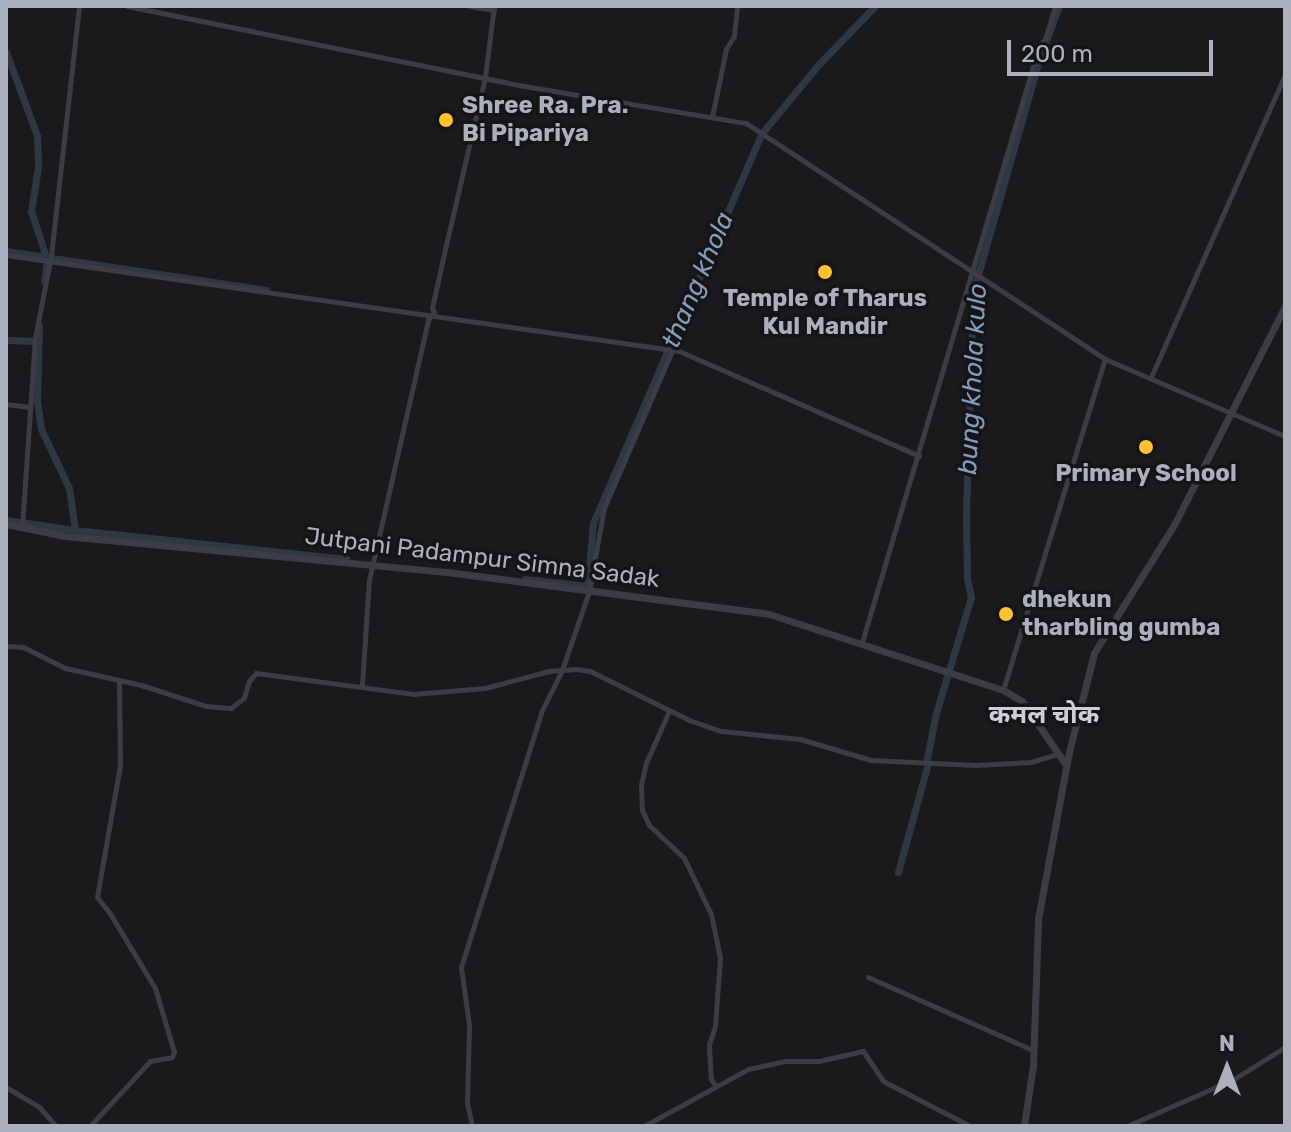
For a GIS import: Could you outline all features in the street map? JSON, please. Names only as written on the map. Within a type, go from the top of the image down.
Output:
[{"type":"street","points":[[22,528],[34,356],[50,259],[79,6]]},
{"type":"street","points":[[127,6],[485,77],[746,123],[1105,359],[1285,436]]},
{"type":"street","points":[[362,685],[365,604],[485,77],[494,8],[469,6]]},
{"type":"street","points":[[712,118],[726,49],[734,36],[737,6]]},
{"type":"street","points":[[862,642],[1039,46],[1045,39],[1055,6]]},
{"type":"street","points":[[1151,377],[1285,75]]},
{"type":"street","points":[[6,255],[433,314],[672,351],[693,356],[919,456]]},
{"type":"street","points":[[1024,1126],[1033,1050],[1038,919],[1066,765],[1094,653],[1174,525],[1285,306]]},
{"type":"street","points":[[472,1126],[467,1103],[469,1025],[461,967],[542,710],[562,670],[589,591],[604,508],[672,351]]},
{"type":"street","points":[[1066,765],[1022,701],[1003,690],[1105,359]]},
{"type":"street","points":[[6,404],[30,407]]},
{"type":"street","name":"Jutpani Padampur Simna Sadak","points":[[6,524],[65,536],[374,566],[749,609],[862,642],[1003,690]]},
{"type":"street","points":[[6,646],[23,647],[65,668],[119,683],[141,685],[206,706],[231,708],[244,698],[249,681],[256,673],[362,685],[382,692],[446,693],[562,670],[590,671],[669,711],[721,731],[800,739],[871,760],[976,765],[1031,762],[1058,754]]},
{"type":"street","points":[[90,1126],[150,1061],[172,1057],[174,1052],[155,988],[97,897],[106,827],[120,765],[119,683]]},
{"type":"street","points":[[669,711],[646,763],[641,785],[642,810],[649,825],[684,858],[711,914],[720,958],[715,1026],[709,1045],[711,1079],[715,1085]]},
{"type":"street","points":[[868,977],[1033,1050]]},
{"type":"street","points":[[1127,1126],[1234,1079],[1285,1047]]},
{"type":"street","points":[[644,1126],[715,1085],[761,1066],[786,1061],[819,1061],[863,1051],[883,1081],[970,1126]]},
{"type":"street","points":[[6,1087],[39,1107],[56,1126]]},
{"type":"waterway","name":"thang khola","points":[[587,589],[593,523],[762,133],[818,65],[875,6]]},
{"type":"waterway","name":"bung khola kulo","points":[[927,758],[936,713],[971,597],[967,578],[966,513],[973,292],[1040,57],[1059,6]]},
{"type":"waterway","points":[[6,52],[37,136],[38,167],[31,211],[47,260],[44,281]]},
{"type":"waterway","points":[[6,251],[266,290]]},
{"type":"waterway","points":[[6,520],[75,530],[69,488],[41,429],[37,401],[39,325]]},
{"type":"waterway","points":[[6,340],[38,341]]},
{"type":"waterway","points":[[75,530],[346,559]]},
{"type":"waterway","points":[[525,579],[587,586]]},
{"type":"waterway","name":"bung khola kulo","points":[[898,872],[927,767]]},
{"type":"place","name":"Shree Ra. Pra. Bi Pipariya","points":[[446,120]]},
{"type":"place","name":"Temple of Tharus Kul Mandir","points":[[825,272]]},
{"type":"place","name":"Primary School","points":[[1146,447]]},
{"type":"place","name":"dhekun tharbling gumba","points":[[1006,614]]},
{"type":"district","name":"कमल चोक","points":[[1044,715]]}]
